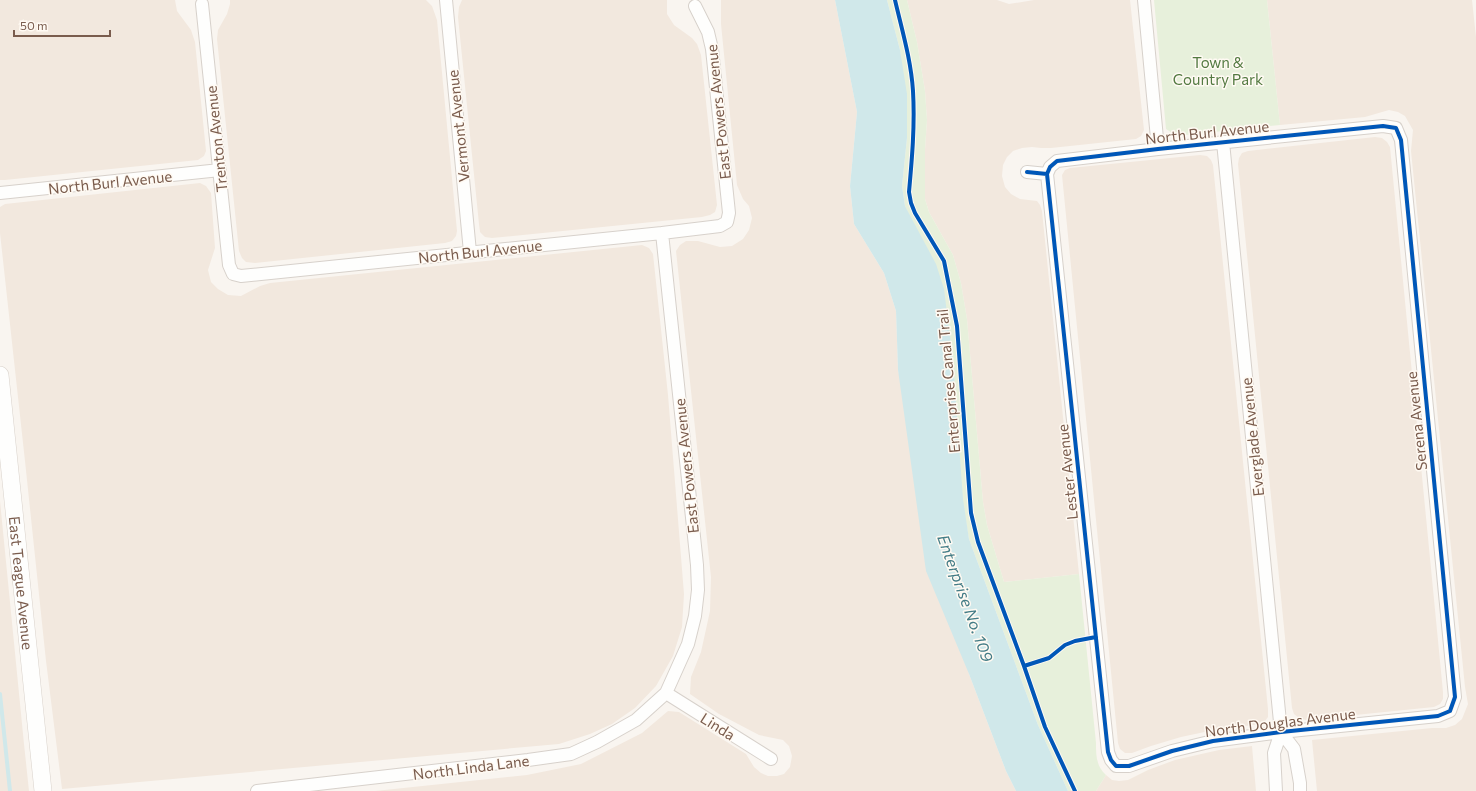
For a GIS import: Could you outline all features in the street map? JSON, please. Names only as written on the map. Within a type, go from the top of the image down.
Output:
[{"type":"street","name":"Vermont Avenue","points":[[446,0],[470,252]]},
{"type":"street","points":[[1144,0],[1158,149]]},
{"type":"street","name":"Trenton Avenue","points":[[202,4],[229,265],[233,274]]},
{"type":"street","name":"East Powers Avenue","points":[[695,6],[708,32],[712,49],[729,213],[728,222]]},
{"type":"street","name":"North Burl Avenue","points":[[1047,174],[1050,167],[1057,161],[1383,126],[1396,128]]},
{"type":"street","name":"Serena Avenue","points":[[1396,128],[1400,140],[1455,697],[1450,711]]},
{"type":"street","name":"Everglade Avenue","points":[[1223,142],[1281,732],[1274,753],[1276,791]]},
{"type":"street","name":"North Burl Avenue","points":[[0,193],[220,170]]},
{"type":"street","points":[[1027,172],[1047,174]]},
{"type":"street","name":"Lester Avenue","points":[[1047,174],[1108,752],[1111,760],[1116,766]]},
{"type":"street","name":"North Burl Avenue","points":[[233,274],[241,276],[662,233],[720,226],[728,222]]},
{"type":"street","name":"East Powers Avenue","points":[[662,233],[697,565],[698,590],[695,616],[688,644],[666,693]]},
{"type":"street","name":"East Teague Avenue","points":[[0,375],[43,791]]},
{"type":"street","name":"Linda","points":[[666,693],[771,759]]},
{"type":"street","name":"North Linda Lane","points":[[257,791],[571,754],[597,742],[636,720],[666,693]]},
{"type":"street","name":"North Douglas Avenue","points":[[1116,766],[1129,766],[1166,752],[1213,741],[1281,732],[1438,716],[1450,711]]},
{"type":"street","points":[[1281,732],[1294,749],[1300,791]]},
{"type":"shaded area","points":[[0,0],[175,0],[177,11],[191,30],[195,42],[206,151],[204,156],[198,160],[0,180]]},
{"type":"shaded area","points":[[230,0],[426,0],[432,6],[437,20],[457,231],[456,236],[452,241],[445,243],[255,263],[246,262],[242,258],[239,251],[217,39],[218,30],[227,14]]},
{"type":"shaded area","points":[[462,0],[667,0],[667,14],[674,25],[692,38],[697,44],[701,55],[717,205],[715,212],[702,217],[492,238],[485,237],[480,232],[479,224],[458,17],[459,7]]},
{"type":"shaded area","points":[[721,0],[835,0],[857,112],[850,186],[854,224],[884,273],[896,311],[898,370],[969,674],[1006,771],[1016,791],[375,791],[527,775],[581,764],[642,733],[668,711],[679,712],[746,754],[754,767],[761,773],[768,776],[777,776],[784,774],[790,767],[792,756],[789,746],[783,740],[759,735],[719,714],[690,694],[691,677],[701,652],[710,611],[711,577],[676,251],[680,245],[686,241],[698,241],[720,247],[732,246],[743,239],[749,230],[752,218],[749,206],[743,199],[737,185],[721,24]]},
{"type":"shaded area","points":[[907,0],[997,0],[1009,4],[1034,0],[1130,0],[1144,130],[1141,136],[1136,139],[1051,148],[1022,148],[1013,151],[1007,157],[1003,165],[1002,176],[1005,187],[1011,194],[1020,199],[1037,201],[1042,211],[1079,574],[1004,582],[987,525],[983,502],[967,319],[961,283],[953,255],[929,212],[925,199],[925,149],[927,120],[925,91],[917,42]]},
{"type":"shaded area","points":[[1267,0],[1472,0],[1476,37],[1476,791],[1317,791],[1312,740],[1432,728],[1446,728],[1455,725],[1462,719],[1468,704],[1465,687],[1411,151],[1413,130],[1405,116],[1398,112],[1389,110],[1365,117],[1280,125]]},
{"type":"shaded area","points":[[1375,137],[1382,138],[1390,147],[1443,699],[1440,704],[1434,707],[1306,720],[1299,718],[1294,714],[1292,708],[1238,164],[1242,153],[1248,151]]},
{"type":"shaded area","points":[[1200,155],[1207,156],[1213,165],[1268,717],[1260,724],[1214,730],[1181,737],[1132,753],[1125,753],[1120,749],[1118,743],[1062,175],[1065,170],[1070,168]]},
{"type":"shaded area","points":[[200,183],[206,186],[211,193],[215,248],[208,270],[211,282],[218,289],[228,295],[241,296],[260,286],[270,283],[642,245],[649,248],[653,254],[668,395],[684,594],[682,627],[673,656],[656,686],[635,708],[612,724],[590,734],[559,744],[62,789],[46,661],[0,233],[0,207],[5,204]]},
{"type":"shaded area","points":[[0,501],[24,744],[29,791],[0,791]]},
{"type":"shaded area","points":[[1252,746],[1256,791],[1096,791],[1106,775],[1112,780],[1128,780],[1148,770],[1175,760],[1219,750]]},
{"type":"green space","points":[[887,0],[907,0],[917,42],[925,91],[927,120],[925,149],[925,199],[929,212],[953,255],[961,283],[967,319],[983,502],[987,525],[1004,582],[1079,574],[1098,764],[1106,775],[1096,791],[1068,791],[1038,725],[969,539],[914,225],[905,206],[902,186],[907,138],[900,50]]},
{"type":"green space","name":"Town & Country Park","points":[[1154,0],[1267,0],[1280,125],[1177,136],[1166,129]]},
{"type":"water","name":"Enterprise No. 109","points":[[835,0],[887,0],[900,50],[907,94],[907,138],[902,186],[905,206],[936,264],[944,289],[953,362],[963,499],[969,539],[1038,725],[1068,791],[1016,791],[1006,771],[969,674],[926,571],[898,370],[896,311],[884,273],[854,224],[850,186],[857,112]]},
{"type":"waterway","points":[[0,694],[10,791]]},
{"type":"cycle path","name":"Enterprise Canal Trail","points":[[895,0],[908,56],[914,104],[909,192],[915,213],[944,261],[957,326],[971,513],[978,542],[1024,666],[1049,658],[1065,645],[1075,641],[1096,637]]},
{"type":"cycle path","points":[[1027,172],[1047,174],[1050,167],[1057,161],[1383,126],[1396,128],[1401,140],[1455,697],[1450,711],[1438,716],[1281,732],[1213,741],[1172,751],[1129,766],[1116,766],[1111,760],[1108,752],[1047,174]]},
{"type":"cycle path","points":[[1024,666],[1045,727],[1075,791]]}]
